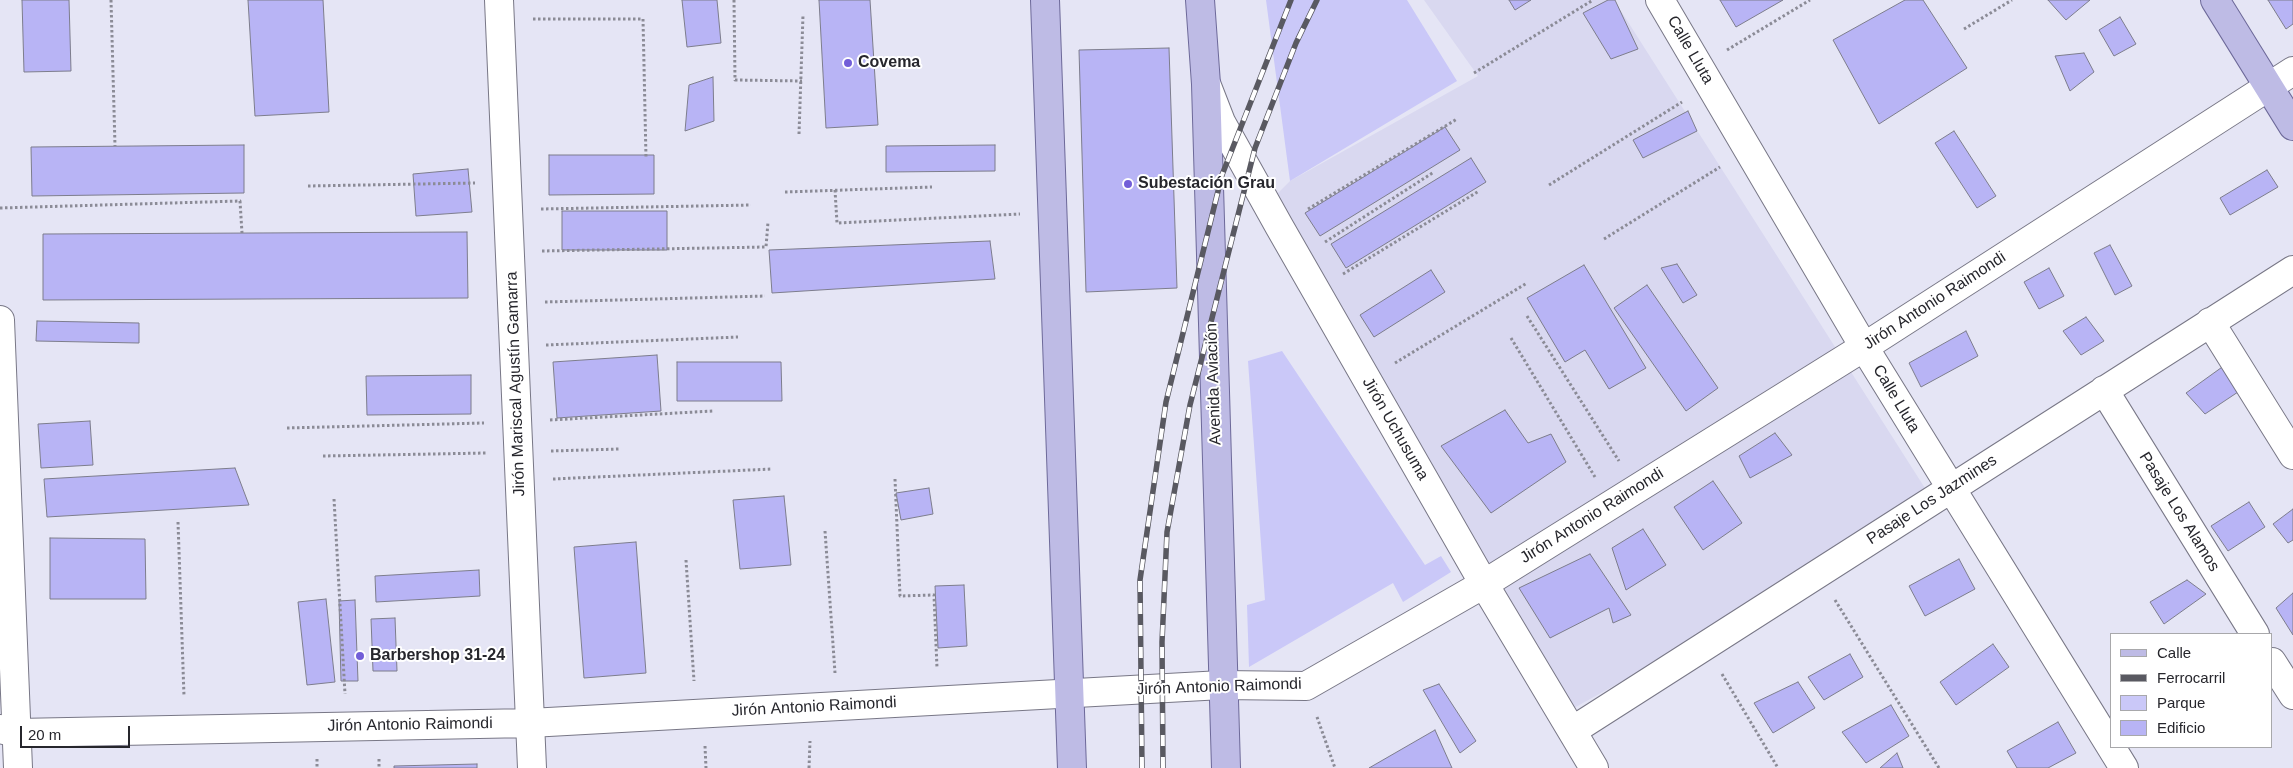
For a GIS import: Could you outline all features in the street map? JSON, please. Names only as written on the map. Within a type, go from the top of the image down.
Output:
[{"type":"main road","points":[[1045,0],[1072,768]]},
{"type":"main road","name":"Avenida Aviación","points":[[1200,0],[1206,84],[1222,685],[1226,768]]},
{"type":"main road","points":[[2215,0],[2293,126]]},
{"type":"street","name":"Calle Lluta","points":[[1660,0],[1864,347],[2110,745]]},
{"type":"street","name":"Jirón Mariscal Agustín Gamarra","points":[[500,9],[532,768]]},
{"type":"street","name":"Jirón Antonio Raimondi","points":[[8,731],[530,723],[1222,685],[1306,686],[1484,584],[1611,505],[1864,347],[2293,71]]},
{"type":"street","name":"Jirón Uchusuma","points":[[1206,84],[1221,122],[1279,226],[1484,584],[1594,768]]},
{"type":"street","name":"Pasaje Los Jazmines","points":[[1572,731],[2293,270]]},
{"type":"street","points":[[0,320],[8,731],[18,768]]},
{"type":"street","points":[[2210,322],[2293,455]]},
{"type":"street","name":"Pasaje Los Alamos","points":[[2104,390],[2254,633]]},
{"type":"street","name":"Calle Lluta","points":[[2112,748],[2124,768]]},
{"type":"path","points":[[111,0],[115,146]]},
{"type":"path","points":[[734,0],[735,80],[802,81]]},
{"type":"path","points":[[1474,72],[1593,0]]},
{"type":"path","points":[[1549,184],[1705,76],[1810,0]]},
{"type":"path","points":[[1964,29],[2012,0]]},
{"type":"path","points":[[500,9],[644,18],[646,158]]},
{"type":"path","points":[[799,134],[803,15]]},
{"type":"path","points":[[1279,226],[1457,119]]},
{"type":"path","points":[[1604,239],[1748,150]]},
{"type":"path","points":[[1298,259],[1434,172]]},
{"type":"path","points":[[308,186],[751,205]]},
{"type":"path","points":[[785,192],[932,187]]},
{"type":"path","points":[[835,190],[837,223],[1053,212]]},
{"type":"path","points":[[1316,290],[1479,191]]},
{"type":"path","points":[[0,208],[240,201],[242,233]]},
{"type":"path","points":[[510,251],[766,247],[768,222]]},
{"type":"path","points":[[1367,380],[1527,283]]},
{"type":"path","points":[[512,303],[765,296]]},
{"type":"path","points":[[1527,316],[1636,489]]},
{"type":"path","points":[[514,346],[738,337]]},
{"type":"path","points":[[1511,338],[1611,505]]},
{"type":"path","points":[[287,428],[518,422],[713,411]]},
{"type":"path","points":[[323,456],[619,449]]},
{"type":"path","points":[[519,480],[772,469]]},
{"type":"path","points":[[895,479],[900,596],[934,595],[938,700]]},
{"type":"path","points":[[334,500],[347,726]]},
{"type":"path","points":[[178,522],[185,728]]},
{"type":"path","points":[[825,531],[837,706]]},
{"type":"path","points":[[686,560],[696,713]]},
{"type":"path","points":[[1818,573],[1938,768]]},
{"type":"path","points":[[1705,645],[1778,768]]},
{"type":"path","points":[[1306,686],[1335,768]]},
{"type":"shaded area","points":[[1424,0],[1614,0],[1937,507],[1572,709],[1472,541],[1277,194],[1290,181],[1478,76]]},
{"type":"green space","points":[[1266,0],[1407,0],[1457,81],[1290,181]]},
{"type":"green space","points":[[1282,351],[1425,565],[1441,556],[1451,572],[1403,602],[1393,583],[1249,667],[1247,605],[1265,600],[1248,361]]},
{"type":"building","points":[[22,0],[69,0],[71,71],[24,72]]},
{"type":"building","points":[[248,0],[323,0],[329,112],[255,116]]},
{"type":"building","points":[[682,0],[717,0],[721,43],[687,47]]},
{"type":"building","name":"Covema","points":[[819,0],[870,0],[878,125],[826,128]]},
{"type":"building","points":[[1509,0],[1531,0],[1515,10]]},
{"type":"building","points":[[1608,0],[1615,0],[1638,49],[1611,59],[1583,13]]},
{"type":"building","points":[[1720,0],[1783,0],[1736,27]]},
{"type":"building","points":[[1905,0],[1923,0],[1967,68],[1879,124],[1833,40]]},
{"type":"building","points":[[2048,0],[2090,0],[2066,20]]},
{"type":"building","points":[[2268,0],[2293,0],[2293,24],[2286,29]]},
{"type":"building","points":[[2120,17],[2136,44],[2114,56],[2099,30]]},
{"type":"building","name":"Subestación Grau","points":[[1169,48],[1177,288],[1086,292],[1079,50]]},
{"type":"building","points":[[2084,53],[2094,72],[2070,91],[2055,56]]},
{"type":"building","points":[[713,77],[714,121],[685,131],[689,85]]},
{"type":"building","points":[[1688,111],[1697,131],[1643,158],[1633,140]]},
{"type":"building","points":[[1445,127],[1460,150],[1320,236],[1305,213]]},
{"type":"building","points":[[1954,131],[1996,196],[1977,208],[1935,143]]},
{"type":"building","points":[[244,145],[244,193],[32,196],[31,147]]},
{"type":"building","points":[[995,145],[995,171],[886,172],[886,146]]},
{"type":"building","points":[[549,155],[654,155],[654,194],[549,195]]},
{"type":"building","points":[[1471,158],[1486,182],[1346,268],[1331,244]]},
{"type":"building","points":[[468,169],[472,212],[416,216],[413,174]]},
{"type":"building","points":[[2267,170],[2278,187],[2230,215],[2220,198]]},
{"type":"building","points":[[562,211],[667,211],[667,250],[562,250]]},
{"type":"building","points":[[467,232],[468,298],[43,300],[43,234]]},
{"type":"building","points":[[990,241],[995,279],[772,293],[769,250]]},
{"type":"building","points":[[2110,245],[2132,286],[2115,295],[2094,253]]},
{"type":"building","points":[[1677,264],[1697,295],[1683,303],[1661,268]]},
{"type":"building","points":[[1584,265],[1646,368],[1609,389],[1585,350],[1565,362],[1527,298]]},
{"type":"building","points":[[2049,268],[2064,296],[2039,309],[2024,282]]},
{"type":"building","points":[[1431,270],[1445,292],[1374,337],[1360,315]]},
{"type":"building","points":[[1647,285],[1718,388],[1686,411],[1614,308]]},
{"type":"building","points":[[2086,317],[2104,341],[2081,355],[2063,331]]},
{"type":"building","points":[[37,321],[139,323],[139,343],[36,341]]},
{"type":"building","points":[[1966,331],[1978,356],[1921,387],[1909,363]]},
{"type":"building","points":[[657,355],[661,411],[557,418],[553,362]]},
{"type":"building","points":[[677,362],[781,362],[782,401],[677,401]]},
{"type":"building","points":[[2225,365],[2241,390],[2205,414],[2186,393]]},
{"type":"building","points":[[471,375],[471,414],[367,415],[366,376]]},
{"type":"building","points":[[1505,410],[1528,443],[1551,434],[1566,462],[1491,513],[1441,446]]},
{"type":"building","points":[[90,421],[93,465],[41,468],[38,424]]},
{"type":"building","points":[[1775,433],[1792,455],[1750,478],[1739,456]]},
{"type":"building","points":[[235,468],[249,505],[47,517],[44,479]]},
{"type":"building","points":[[1713,481],[1742,523],[1703,550],[1674,507]]},
{"type":"building","points":[[929,488],[933,514],[901,520],[896,493]]},
{"type":"building","points":[[784,496],[791,565],[740,569],[733,500]]},
{"type":"building","points":[[2249,502],[2265,527],[2228,551],[2211,526]]},
{"type":"building","points":[[2293,509],[2293,540],[2288,543],[2273,524]]},
{"type":"building","points":[[1643,529],[1666,565],[1626,590],[1612,548]]},
{"type":"building","points":[[50,538],[145,539],[146,599],[50,599]]},
{"type":"building","points":[[636,542],[646,673],[584,678],[574,547]]},
{"type":"building","points":[[1590,554],[1631,615],[1613,623],[1609,608],[1550,638],[1519,588]]},
{"type":"building","points":[[1959,559],[1975,589],[1925,616],[1909,586]]},
{"type":"building","points":[[479,570],[480,596],[376,602],[375,576]]},
{"type":"building","points":[[2187,580],[2206,594],[2164,624],[2150,602]]},
{"type":"building","points":[[964,585],[967,646],[938,648],[935,586]]},
{"type":"building","points":[[2293,593],[2293,635],[2276,608]]},
{"type":"building","points":[[326,599],[335,682],[307,685],[298,602]]},
{"type":"building","points":[[355,600],[358,681],[341,681],[339,601]]},
{"type":"building","points":[[395,618],[397,671],[373,671],[371,619]]},
{"type":"building","points":[[1993,644],[2009,667],[1956,705],[1940,682]]},
{"type":"building","points":[[1850,654],[1863,677],[1824,700],[1808,677]]},
{"type":"building","points":[[1798,682],[1815,708],[1773,733],[1754,703]]},
{"type":"building","points":[[1439,684],[1476,741],[1460,753],[1423,690]]},
{"type":"building","points":[[1891,705],[1909,736],[1866,763],[1842,732]]},
{"type":"building","points":[[2058,722],[2076,753],[2048,768],[2017,768],[2007,751]]},
{"type":"building","points":[[1435,730],[1452,768],[1369,768]]},
{"type":"building","points":[[1897,753],[1903,768],[1880,768]]},
{"type":"building","points":[[477,764],[477,768],[394,768],[394,766]]},
{"type":"railway","points":[[1142,768],[1140,580],[1166,402],[1222,175],[1291,0]]},
{"type":"railway","points":[[1163,768],[1162,642],[1167,532],[1190,405],[1255,148],[1296,43],[1317,0]]},
{"type":"place","name":"Covema","points":[[848,63]]},
{"type":"place","name":"Subestación Grau","points":[[1128,184]]},
{"type":"place","name":"Barbershop 31-24","points":[[360,656]]}]
